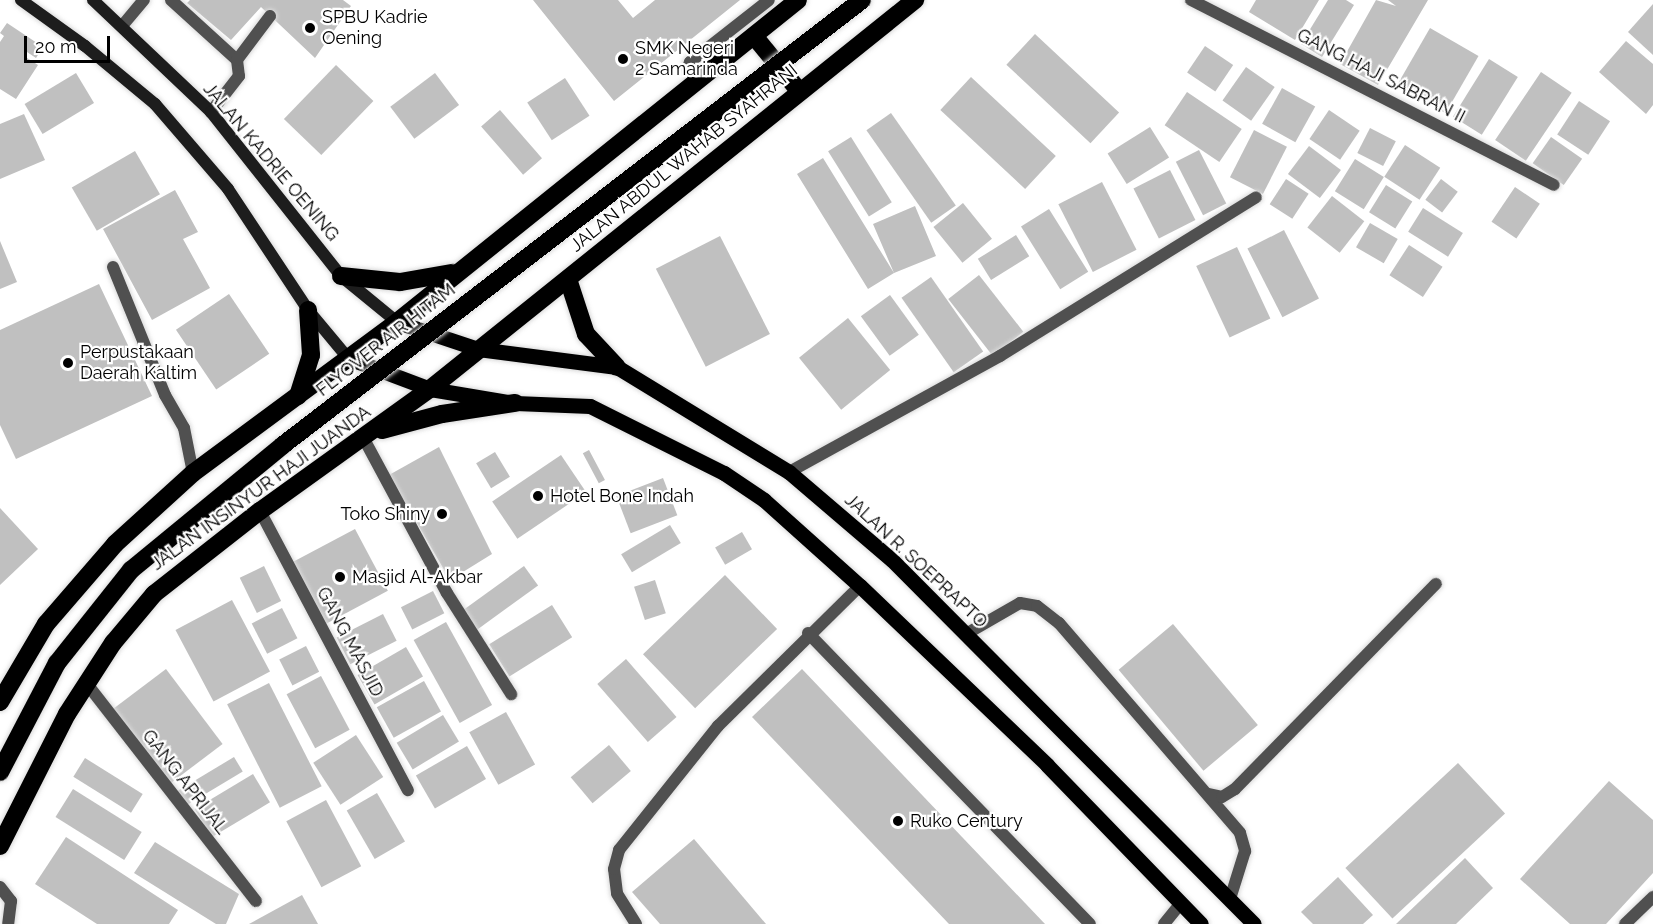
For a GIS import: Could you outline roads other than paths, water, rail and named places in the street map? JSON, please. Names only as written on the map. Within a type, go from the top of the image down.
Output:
[{"type":"highway","points":[[0,702],[46,624],[115,544],[194,473],[397,322],[453,273],[798,0]]},
{"type":"highway","name":"FLYOVER AIR HITAM","points":[[0,772],[57,663],[131,570],[283,446],[862,0]]},
{"type":"highway","name":"JALAN ABDUL WAHAB SYAHRANI","points":[[430,389],[915,0]]},
{"type":"highway","points":[[754,36],[800,92]]},
{"type":"highway","points":[[341,276],[400,282],[453,273]]},
{"type":"highway","points":[[568,279],[586,334],[617,367]]},
{"type":"highway","points":[[298,396],[311,355],[308,310]]},
{"type":"highway","name":"JALAN INSINYUR HAJI JUANDA","points":[[0,846],[67,714],[113,643],[154,594],[260,511],[368,436],[430,389]]},
{"type":"highway","points":[[368,436],[442,414],[515,403]]},
{"type":"main road","points":[[21,0],[86,46],[155,104],[228,189],[308,310],[348,358],[430,389],[515,403],[590,406],[640,428],[724,473],[764,500],[860,586],[1047,765],[1201,924]]},
{"type":"main road","name":"JALAN KADRIE OENING","points":[[93,0],[211,112],[341,276],[397,322]]},
{"type":"main road","name":"JALAN R. SOEPRAPTO","points":[[397,322],[478,349],[617,367],[789,472],[892,560],[1254,924]]},
{"type":"street","points":[[122,26],[144,0]]},
{"type":"street","points":[[171,0],[237,60],[239,76],[211,112]]},
{"type":"street","points":[[697,81],[688,68],[690,62],[769,0]]},
{"type":"street","name":"GANG HAJI SABRAN II","points":[[1191,0],[1554,184]]},
{"type":"street","points":[[237,60],[270,16]]},
{"type":"street","points":[[789,472],[1000,356],[1256,197]]},
{"type":"street","points":[[113,267],[165,395],[184,428],[194,473]]},
{"type":"street","points":[[368,436],[447,594],[511,694]]},
{"type":"street","name":"GANG MASJID","points":[[260,511],[408,790]]},
{"type":"street","points":[[1209,794],[1222,797],[1235,789],[1436,584]]},
{"type":"street","points":[[636,924],[617,893],[614,869],[620,849],[718,726],[808,633],[860,586]]},
{"type":"street","points":[[966,634],[1008,607],[1037,606],[1059,623],[1209,794],[1240,833],[1245,851],[1230,899]]},
{"type":"street","points":[[808,633],[1090,924]]},
{"type":"street","name":"GANG APRIJAL","points":[[87,684],[256,902]]},
{"type":"street","points":[[0,887],[11,901],[8,924]]},
{"type":"street","points":[[1624,924],[1653,897]]},
{"type":"street","points":[[1164,924],[1181,903]]},
{"type":"place","name":"SPBU Kadrie Oening","points":[[310,28]]},
{"type":"place","name":"SMK Negeri 2 Samarinda","points":[[623,59]]},
{"type":"place","name":"Perpustakaan Daerah Kaltim","points":[[68,363]]},
{"type":"place","name":"Hotel Bone Indah","points":[[538,496]]},
{"type":"place","name":"Toko Shiny","points":[[442,514]]},
{"type":"place","name":"Masjid Al-Akbar","points":[[340,577]]},
{"type":"place","name":"Ruko Century","points":[[898,821]]}]
